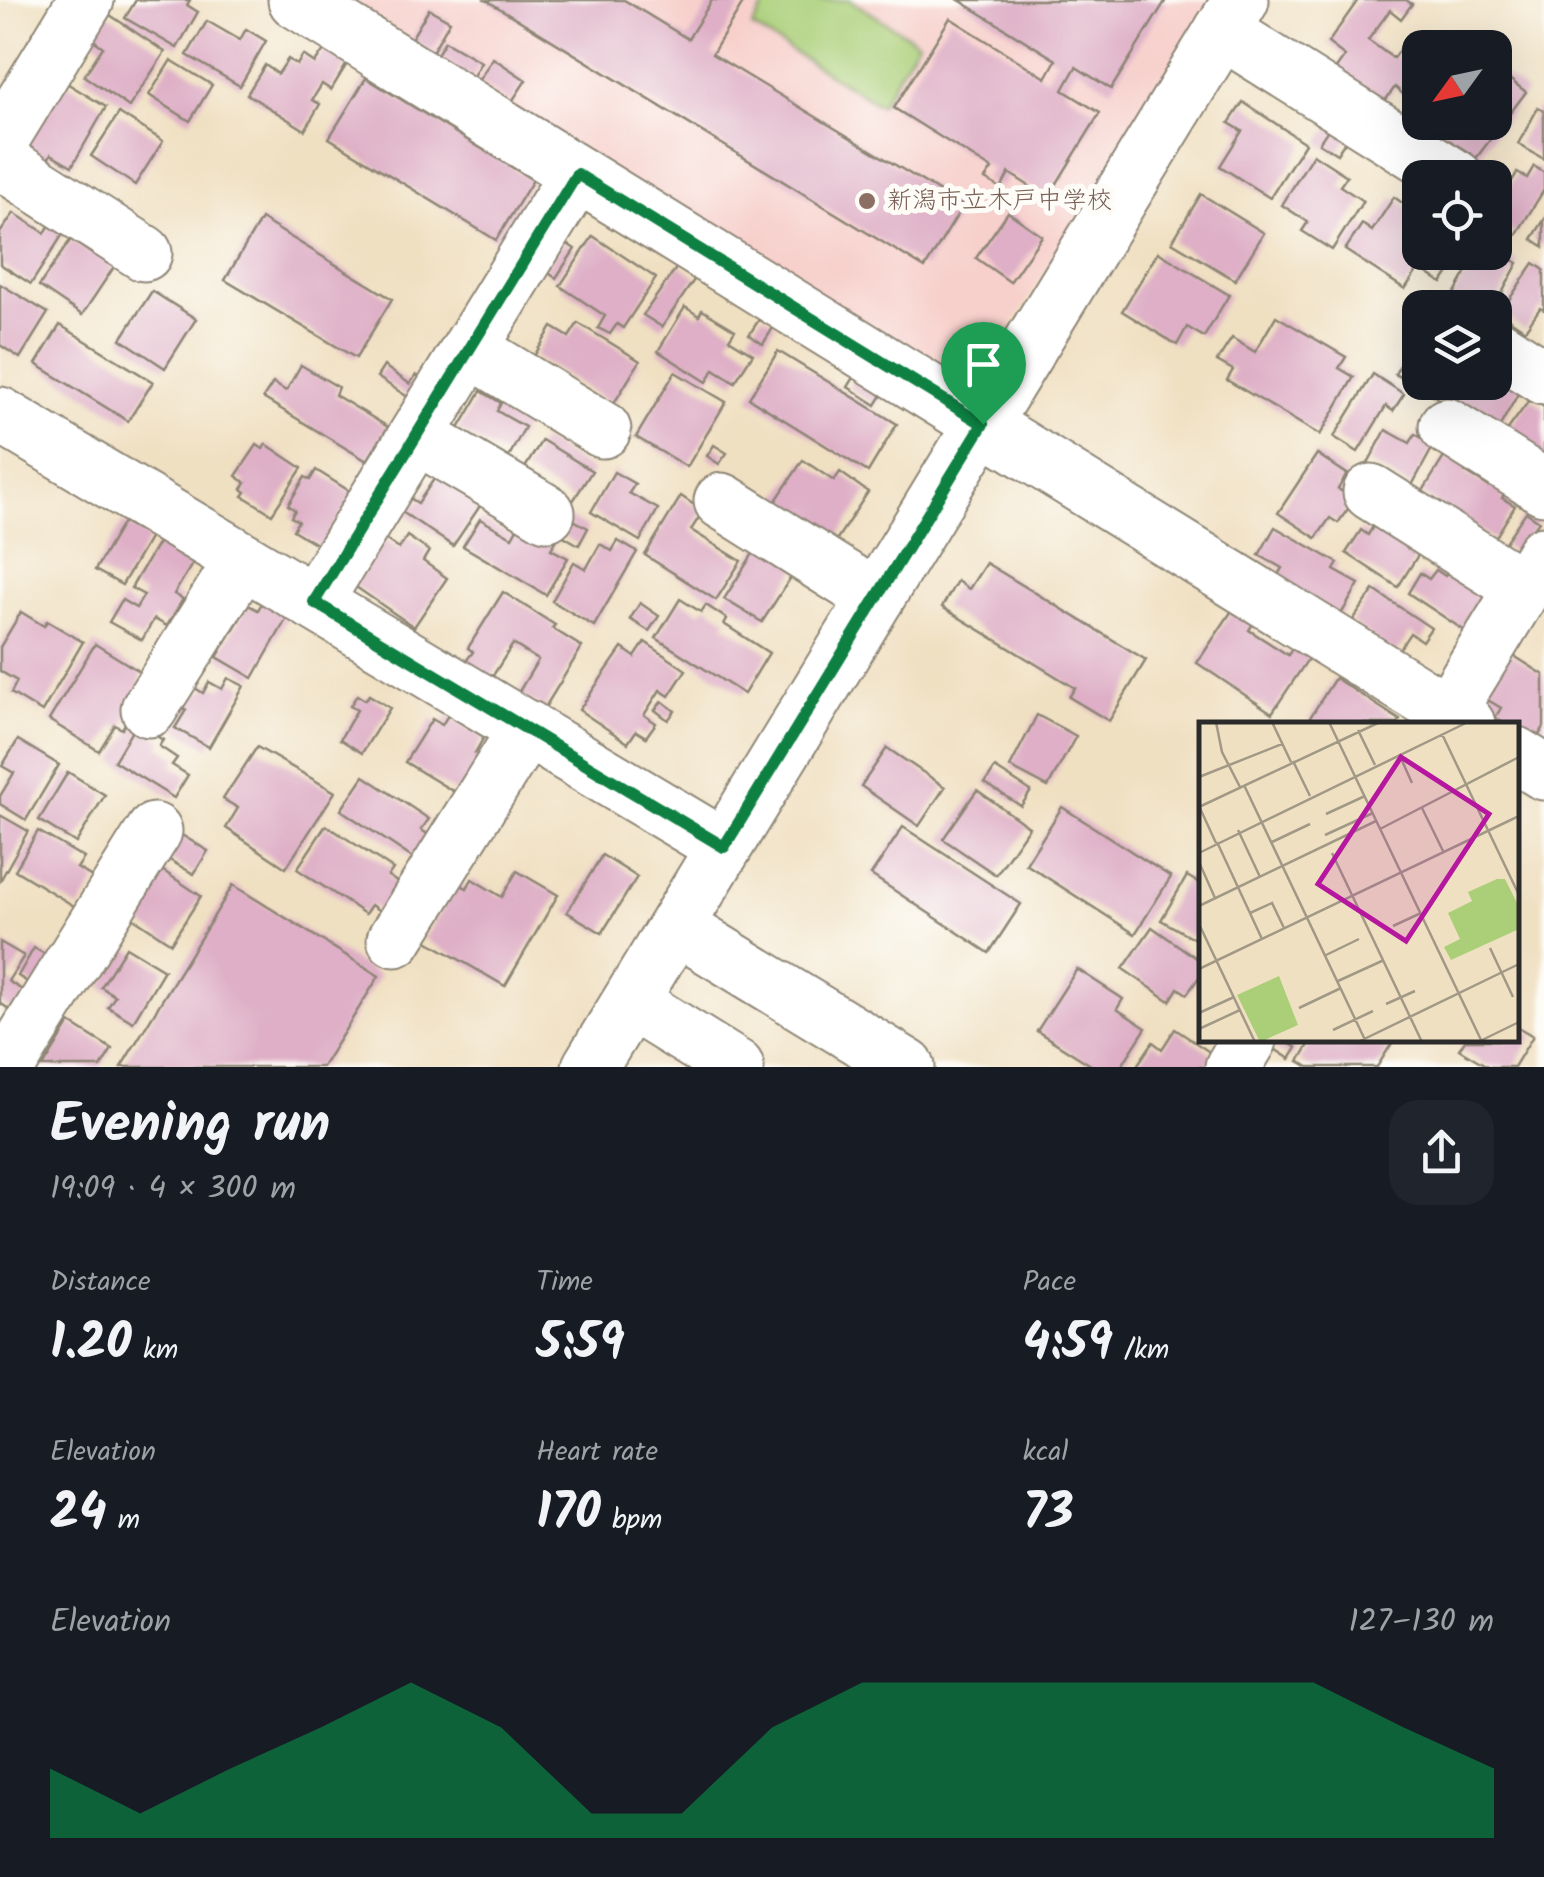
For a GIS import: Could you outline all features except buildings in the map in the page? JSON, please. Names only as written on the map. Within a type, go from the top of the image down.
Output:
[{"type":"street","points":[[0,142],[86,0]]},
{"type":"street","points":[[296,0],[983,424],[1451,720],[1534,571],[1371,492]]},
{"type":"street","points":[[590,1067],[1231,15],[1431,160]]},
{"type":"street","points":[[0,160],[144,253]]},
{"type":"street","points":[[314,602],[577,174]]},
{"type":"street","points":[[470,349],[603,430]]},
{"type":"street","points":[[1512,357],[1544,377]]},
{"type":"street","points":[[0,415],[724,847]]},
{"type":"street","points":[[1447,426],[1544,487]]},
{"type":"street","points":[[416,436],[547,513]]},
{"type":"street","points":[[722,501],[876,598]]},
{"type":"street","points":[[150,709],[243,560]]},
{"type":"street","points":[[395,939],[526,728]]},
{"type":"street","points":[[1519,757],[1544,772]]},
{"type":"street","points":[[8,1067],[154,831]]},
{"type":"street","points":[[677,927],[907,1067]]},
{"type":"street","points":[[630,1002],[736,1067]]},
{"type":"street","points":[[1233,1067],[1248,1042]]},
{"type":"shaded area","name":"新潟市立木戸中学校","points":[[325,0],[1215,0],[964,402]]},
{"type":"green space","points":[[768,0],[850,0],[918,42],[880,105],[752,27]]},
{"type":"place","name":"新潟市立木戸中学校","points":[[867,201]]},
{"type":"route","points":[[577,174],[983,424],[724,847],[314,602],[577,174]]}]
